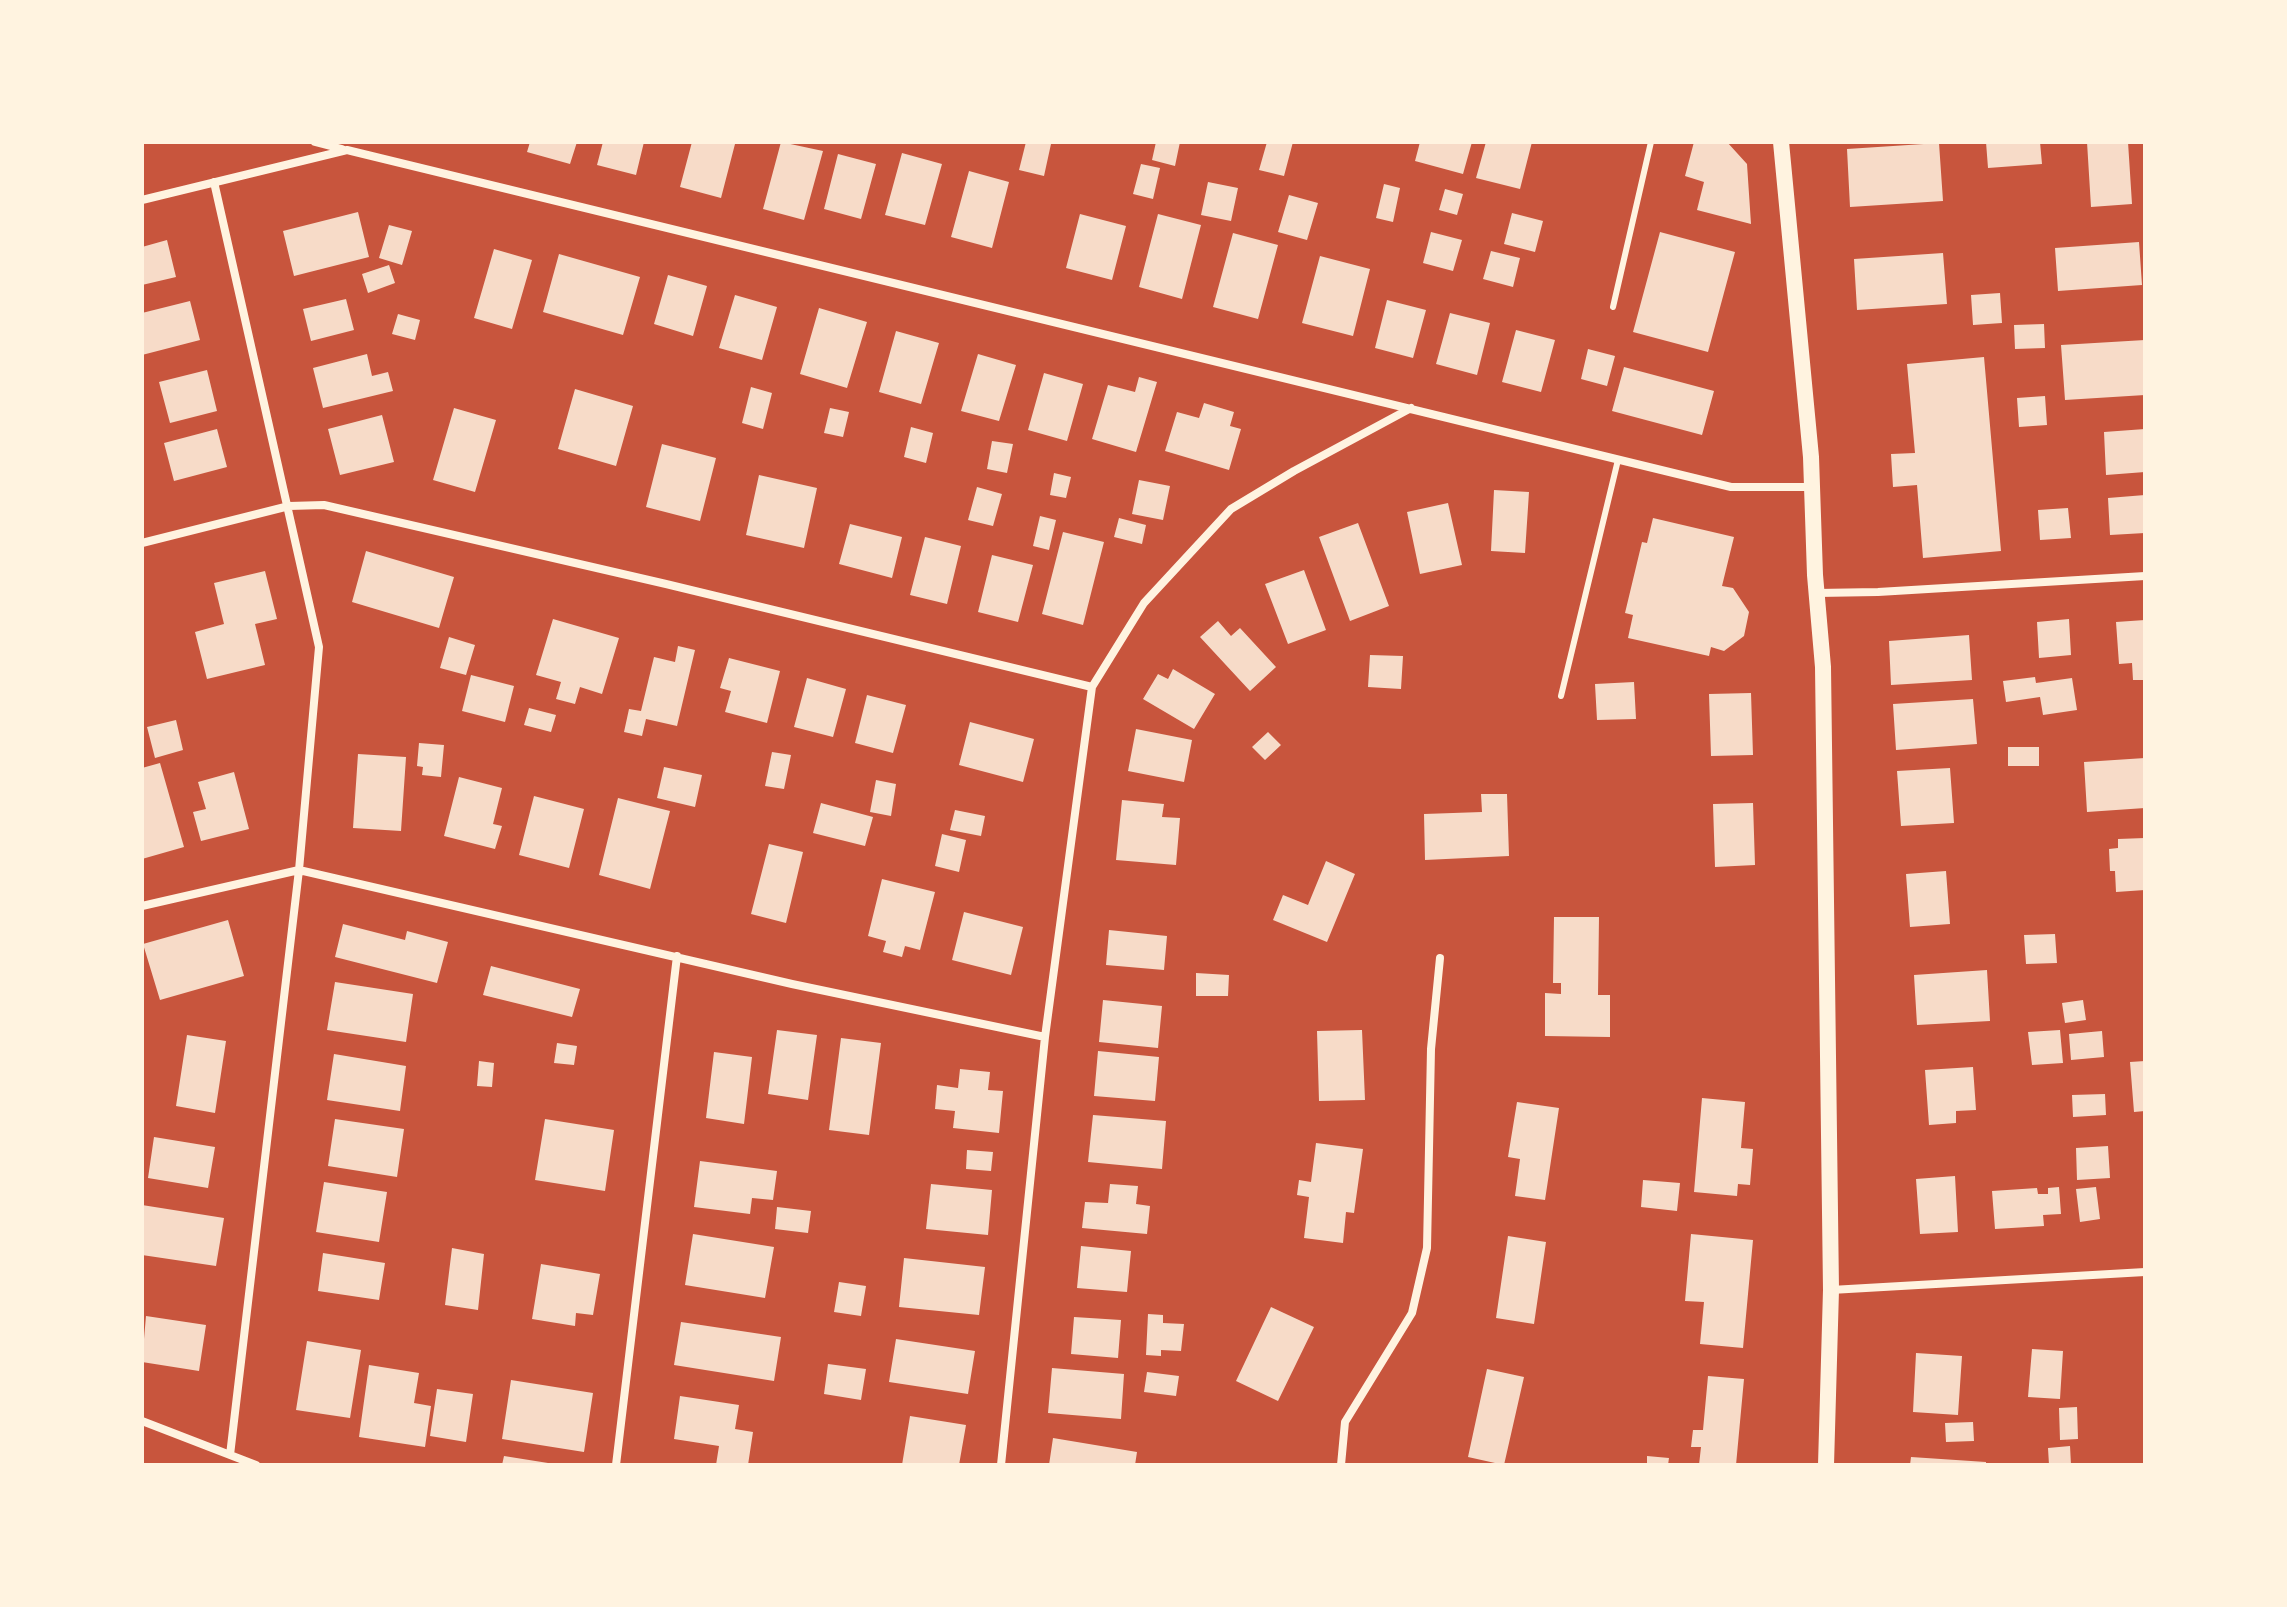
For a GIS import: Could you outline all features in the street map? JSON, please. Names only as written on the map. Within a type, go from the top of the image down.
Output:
[{"type":"main road","points":[[1781,142],[1812,487],[1823,667],[1831,1290],[1826,1465]]},
{"type":"street","points":[[315,142],[1731,487],[1812,487]]},
{"type":"street","points":[[142,200],[347,150]]},
{"type":"street","points":[[214,182],[319,647],[299,870],[230,1455]]},
{"type":"street","points":[[1001,1465],[1045,1037],[1092,687],[1144,603],[1231,509],[1411,408]]},
{"type":"street","points":[[142,543],[289,506],[324,505],[1092,687]]},
{"type":"street","points":[[1817,593],[2145,576]]},
{"type":"street","points":[[142,906],[299,870],[792,984],[1045,1037]]},
{"type":"street","points":[[616,1465],[677,956]]},
{"type":"street","points":[[1341,1465],[1345,1422],[1412,1313],[1427,1248],[1431,1049],[1440,958]]},
{"type":"street","points":[[1831,1290],[2145,1272]]},
{"type":"street","points":[[142,1421],[256,1465]]},
{"type":"lane","points":[[1613,307],[1651,142]]},
{"type":"lane","points":[[1561,696],[1618,460]]},
{"type":"building","points":[[530,142],[577,142],[570,164],[527,152]]},
{"type":"building","points":[[603,142],[644,142],[636,175],[597,165]]},
{"type":"building","points":[[692,142],[735,144],[721,198],[680,187]]},
{"type":"building","points":[[781,142],[823,151],[804,220],[763,209]]},
{"type":"building","points":[[1026,142],[1051,144],[1044,176],[1019,170]]},
{"type":"building","points":[[1156,142],[1180,142],[1175,166],[1152,160]]},
{"type":"building","points":[[1267,142],[1293,142],[1284,176],[1259,170]]},
{"type":"building","points":[[1420,142],[1472,142],[1463,174],[1415,161]]},
{"type":"building","points":[[1486,142],[1532,142],[1520,189],[1476,178]]},
{"type":"building","points":[[1694,142],[1727,142],[1747,164],[1751,224],[1697,210],[1704,182],[1685,176]]},
{"type":"building","points":[[1986,142],[2040,142],[2042,164],[1988,168]]},
{"type":"building","points":[[2087,142],[2128,142],[2132,204],[2091,207]]},
{"type":"building","points":[[1939,143],[1943,201],[1850,207],[1847,149]]},
{"type":"building","points":[[902,153],[942,164],[925,225],[885,215]]},
{"type":"building","points":[[838,154],[876,164],[861,219],[824,209]]},
{"type":"building","points":[[1141,164],[1160,168],[1153,199],[1133,194]]},
{"type":"building","points":[[969,171],[1009,182],[992,248],[951,237]]},
{"type":"building","points":[[1208,182],[1238,188],[1231,221],[1201,215]]},
{"type":"building","points":[[1384,184],[1400,188],[1393,222],[1376,218]]},
{"type":"building","points":[[1445,189],[1463,194],[1457,215],[1439,210]]},
{"type":"building","points":[[1289,195],[1318,203],[1307,240],[1278,232]]},
{"type":"building","points":[[358,212],[369,257],[294,276],[283,231]]},
{"type":"building","points":[[1512,213],[1543,221],[1535,252],[1504,244]]},
{"type":"building","points":[[1080,214],[1126,226],[1112,280],[1066,268]]},
{"type":"building","points":[[1158,214],[1201,225],[1182,299],[1139,287]]},
{"type":"building","points":[[389,225],[412,231],[402,265],[379,258]]},
{"type":"building","points":[[1431,232],[1462,240],[1453,271],[1423,263]]},
{"type":"building","points":[[1660,232],[1735,252],[1708,352],[1633,332]]},
{"type":"building","points":[[1233,233],[1278,245],[1258,319],[1213,307]]},
{"type":"building","points":[[167,240],[176,277],[142,285],[142,247]]},
{"type":"building","points":[[2139,242],[2142,285],[2058,291],[2055,248]]},
{"type":"building","points":[[494,249],[532,260],[512,329],[474,318]]},
{"type":"building","points":[[1491,251],[1520,258],[1513,287],[1483,279]]},
{"type":"building","points":[[1943,253],[1947,304],[1857,310],[1854,259]]},
{"type":"building","points":[[559,254],[640,277],[623,335],[543,312]]},
{"type":"building","points":[[1320,256],[1370,269],[1353,336],[1302,323]]},
{"type":"building","points":[[389,265],[395,283],[368,293],[362,274]]},
{"type":"building","points":[[668,275],[707,286],[693,336],[654,324]]},
{"type":"building","points":[[2000,293],[2002,323],[1973,325],[1971,295]]},
{"type":"building","points":[[735,295],[777,307],[762,360],[719,348]]},
{"type":"building","points":[[346,299],[354,330],[311,341],[303,309]]},
{"type":"building","points":[[1387,300],[1426,310],[1413,358],[1375,348]]},
{"type":"building","points":[[190,301],[200,340],[142,355],[142,313]]},
{"type":"building","points":[[819,308],[867,322],[847,388],[800,374]]},
{"type":"building","points":[[1450,313],[1490,323],[1477,375],[1436,364]]},
{"type":"building","points":[[398,314],[420,320],[415,340],[392,334]]},
{"type":"building","points":[[2044,324],[2045,348],[2015,349],[2014,325]]},
{"type":"building","points":[[1516,330],[1555,340],[1541,392],[1502,382]]},
{"type":"building","points":[[896,331],[939,343],[921,404],[879,392]]},
{"type":"building","points":[[2145,340],[2145,395],[2065,400],[2061,345]]},
{"type":"building","points":[[1588,349],[1615,356],[1607,386],[1581,379]]},
{"type":"building","points":[[367,354],[372,376],[388,372],[393,391],[323,408],[313,368]]},
{"type":"building","points":[[978,354],[1016,365],[999,421],[961,411]]},
{"type":"building","points":[[1984,357],[2001,551],[1923,558],[1917,485],[1893,487],[1891,454],[1915,453],[1907,364]]},
{"type":"building","points":[[1624,367],[1714,391],[1702,435],[1612,411]]},
{"type":"building","points":[[207,370],[217,411],[170,423],[159,382]]},
{"type":"building","points":[[1044,373],[1083,384],[1067,441],[1028,430]]},
{"type":"building","points":[[1139,377],[1157,382],[1136,452],[1092,439],[1108,385],[1135,392]]},
{"type":"building","points":[[751,387],[772,393],[763,429],[742,423]]},
{"type":"building","points":[[575,389],[633,406],[616,466],[558,449]]},
{"type":"building","points":[[2045,396],[2047,425],[2019,427],[2017,398]]},
{"type":"building","points":[[1204,403],[1234,412],[1230,426],[1241,429],[1229,470],[1165,451],[1177,412],[1199,418]]},
{"type":"building","points":[[454,408],[496,420],[475,492],[433,480]]},
{"type":"building","points":[[830,408],[849,412],[843,437],[824,433]]},
{"type":"building","points":[[382,415],[394,462],[340,475],[328,429]]},
{"type":"building","points":[[911,427],[933,433],[926,463],[904,457]]},
{"type":"building","points":[[217,429],[227,467],[174,481],[164,443]]},
{"type":"building","points":[[2145,429],[2145,472],[2106,475],[2104,432]]},
{"type":"building","points":[[992,441],[1013,444],[1007,473],[987,469]]},
{"type":"building","points":[[662,444],[716,458],[700,521],[646,507]]},
{"type":"building","points":[[1054,473],[1071,477],[1066,498],[1050,495]]},
{"type":"building","points":[[759,475],[817,488],[804,548],[746,535]]},
{"type":"building","points":[[1139,480],[1170,486],[1163,520],[1132,514]]},
{"type":"building","points":[[977,487],[1002,494],[993,526],[968,520]]},
{"type":"building","points":[[1494,490],[1529,492],[1525,553],[1491,551]]},
{"type":"building","points":[[2145,495],[2145,533],[2110,535],[2108,498]]},
{"type":"building","points":[[1448,503],[1462,565],[1420,574],[1407,512]]},
{"type":"building","points":[[2068,508],[2071,538],[2040,540],[2038,510]]},
{"type":"building","points":[[1040,516],[1056,520],[1049,550],[1033,546]]},
{"type":"building","points":[[1119,518],[1146,525],[1142,544],[1114,537]]},
{"type":"building","points":[[1653,518],[1734,537],[1722,586],[1733,588],[1749,612],[1744,636],[1724,651],[1711,647],[1709,656],[1628,638],[1633,615],[1625,613],[1642,542],[1647,543]]},
{"type":"building","points":[[1358,523],[1389,606],[1350,621],[1319,537]]},
{"type":"building","points":[[850,524],[902,537],[892,578],[839,564]]},
{"type":"building","points":[[1063,532],[1104,542],[1083,625],[1042,614]]},
{"type":"building","points":[[925,537],[961,546],[947,604],[910,595]]},
{"type":"building","points":[[366,551],[454,577],[439,628],[352,602]]},
{"type":"building","points":[[992,555],[1033,565],[1018,622],[978,612]]},
{"type":"building","points":[[1304,570],[1326,630],[1288,644],[1265,584]]},
{"type":"building","points":[[265,571],[277,619],[255,624],[265,665],[207,679],[195,632],[224,624],[214,583]]},
{"type":"building","points":[[553,619],[619,638],[602,694],[580,687],[575,704],[556,699],[561,682],[536,675]]},
{"type":"building","points":[[2069,619],[2071,655],[2039,658],[2037,622]]},
{"type":"building","points":[[2145,620],[2145,680],[2133,680],[2132,663],[2119,664],[2116,622]]},
{"type":"building","points":[[1218,621],[1231,636],[1240,628],[1276,667],[1250,691],[1200,637]]},
{"type":"building","points":[[1969,635],[1972,680],[1891,685],[1889,641]]},
{"type":"building","points":[[449,637],[475,645],[466,675],[440,668]]},
{"type":"building","points":[[678,646],[695,650],[677,726],[646,719],[642,736],[624,732],[629,709],[641,711],[654,657],[675,662]]},
{"type":"building","points":[[1370,655],[1403,656],[1401,689],[1368,687]]},
{"type":"building","points":[[729,658],[780,671],[767,723],[725,712],[731,691],[720,688]]},
{"type":"building","points":[[1173,669],[1215,694],[1194,729],[1143,699],[1158,674],[1168,679]]},
{"type":"building","points":[[471,675],[514,686],[505,722],[462,711]]},
{"type":"building","points":[[2035,677],[2036,683],[2072,678],[2077,710],[2043,715],[2040,697],[2006,702],[2003,681]]},
{"type":"building","points":[[807,678],[846,689],[833,737],[794,727]]},
{"type":"building","points":[[1634,682],[1636,719],[1597,720],[1595,684]]},
{"type":"building","points":[[1751,693],[1753,755],[1711,756],[1709,694]]},
{"type":"building","points":[[867,695],[906,705],[893,753],[855,743]]},
{"type":"building","points":[[1973,699],[1977,744],[1896,750],[1893,704]]},
{"type":"building","points":[[529,708],[556,715],[551,732],[524,725]]},
{"type":"building","points":[[176,720],[183,750],[155,758],[147,727]]},
{"type":"building","points":[[970,722],[1034,739],[1023,782],[959,765]]},
{"type":"building","points":[[1136,729],[1192,740],[1184,782],[1128,771]]},
{"type":"building","points":[[1268,732],[1281,745],[1265,760],[1252,747]]},
{"type":"building","points":[[419,743],[444,745],[441,777],[422,775],[423,767],[417,766]]},
{"type":"building","points":[[2008,747],[2039,747],[2039,766],[2008,766]]},
{"type":"building","points":[[772,752],[791,755],[784,789],[765,786]]},
{"type":"building","points":[[358,754],[406,757],[401,831],[353,828]]},
{"type":"building","points":[[2145,758],[2145,808],[2087,812],[2084,762]]},
{"type":"building","points":[[160,763],[184,847],[142,859],[142,768]]},
{"type":"building","points":[[664,767],[702,775],[695,807],[657,798]]},
{"type":"building","points":[[1950,768],[1954,823],[1901,826],[1897,771]]},
{"type":"building","points":[[234,772],[249,829],[201,841],[193,812],[206,809],[198,782]]},
{"type":"building","points":[[459,777],[502,788],[493,824],[502,826],[495,849],[444,836]]},
{"type":"building","points":[[876,780],[896,784],[891,816],[870,812]]},
{"type":"building","points":[[1481,794],[1507,794],[1509,856],[1425,860],[1424,814],[1482,812]]},
{"type":"building","points":[[534,796],[584,809],[569,868],[519,855]]},
{"type":"building","points":[[618,798],[670,811],[650,889],[599,875]]},
{"type":"building","points":[[1122,800],[1164,804],[1162,817],[1180,818],[1176,865],[1116,860]]},
{"type":"building","points":[[821,803],[873,817],[865,846],[813,833]]},
{"type":"building","points":[[1753,803],[1755,865],[1715,867],[1713,804]]},
{"type":"building","points":[[955,810],[985,816],[981,836],[950,830]]},
{"type":"building","points":[[942,834],[966,840],[959,872],[935,866]]},
{"type":"building","points":[[2145,838],[2145,890],[2116,892],[2115,871],[2110,871],[2109,849],[2118,848],[2118,839]]},
{"type":"building","points":[[769,844],[803,852],[786,923],[751,914]]},
{"type":"building","points":[[1326,861],[1355,874],[1327,942],[1273,920],[1283,895],[1308,905]]},
{"type":"building","points":[[1946,871],[1950,924],[1910,927],[1906,874]]},
{"type":"building","points":[[882,879],[935,892],[920,950],[905,946],[902,957],[883,952],[886,941],[868,936]]},
{"type":"building","points":[[964,912],[1023,927],[1011,975],[952,960]]},
{"type":"building","points":[[1554,917],[1599,917],[1598,995],[1610,995],[1610,1037],[1545,1036],[1545,993],[1561,994],[1561,983],[1553,983]]},
{"type":"building","points":[[228,920],[244,976],[160,1000],[143,944]]},
{"type":"building","points":[[343,924],[405,940],[407,931],[448,942],[437,983],[335,957]]},
{"type":"building","points":[[1109,930],[1167,936],[1164,970],[1106,965]]},
{"type":"building","points":[[2055,934],[2057,963],[2026,964],[2024,935]]},
{"type":"building","points":[[491,966],[580,989],[572,1017],[483,995]]},
{"type":"building","points":[[1987,970],[1990,1021],[1917,1025],[1914,975]]},
{"type":"building","points":[[1196,973],[1229,975],[1228,996],[1196,996]]},
{"type":"building","points":[[335,982],[413,994],[406,1042],[327,1030]]},
{"type":"building","points":[[1103,1000],[1162,1006],[1158,1048],[1099,1042]]},
{"type":"building","points":[[2083,1000],[2086,1020],[2065,1023],[2062,1003]]},
{"type":"building","points":[[777,1030],[817,1035],[808,1100],[768,1094]]},
{"type":"building","points":[[1362,1030],[1365,1100],[1319,1101],[1317,1031]]},
{"type":"building","points":[[2060,1030],[2063,1063],[2032,1065],[2028,1032]]},
{"type":"building","points":[[2102,1031],[2104,1057],[2071,1060],[2069,1034]]},
{"type":"building","points":[[187,1035],[226,1041],[215,1113],[176,1106]]},
{"type":"building","points":[[841,1038],[881,1043],[869,1135],[829,1130]]},
{"type":"building","points":[[557,1043],[577,1046],[574,1065],[554,1063]]},
{"type":"building","points":[[1098,1051],[1159,1057],[1155,1101],[1094,1096]]},
{"type":"building","points":[[714,1052],[752,1057],[744,1124],[706,1118]]},
{"type":"building","points":[[334,1054],[406,1066],[400,1111],[327,1100]]},
{"type":"building","points":[[479,1061],[494,1063],[492,1087],[477,1086]]},
{"type":"building","points":[[2145,1061],[2145,1111],[2134,1112],[2130,1062]]},
{"type":"building","points":[[1973,1067],[1976,1110],[1956,1111],[1956,1123],[1929,1125],[1925,1070]]},
{"type":"building","points":[[960,1069],[990,1072],[988,1090],[1003,1091],[999,1133],[953,1128],[955,1111],[935,1109],[937,1085],[958,1088]]},
{"type":"building","points":[[2105,1094],[2106,1115],[2073,1117],[2072,1095]]},
{"type":"building","points":[[1702,1098],[1745,1102],[1741,1148],[1753,1149],[1750,1185],[1738,1184],[1737,1196],[1694,1192]]},
{"type":"building","points":[[1517,1102],[1559,1108],[1545,1200],[1515,1196],[1520,1159],[1508,1157]]},
{"type":"building","points":[[1093,1115],[1166,1121],[1162,1169],[1088,1162]]},
{"type":"building","points":[[335,1119],[404,1129],[397,1177],[328,1166]]},
{"type":"building","points":[[545,1119],[614,1130],[605,1191],[535,1180]]},
{"type":"building","points":[[154,1137],[215,1147],[208,1188],[148,1178]]},
{"type":"building","points":[[1316,1143],[1363,1149],[1354,1213],[1346,1212],[1343,1243],[1304,1238],[1309,1197],[1297,1195],[1299,1180],[1311,1182]]},
{"type":"building","points":[[2108,1146],[2110,1178],[2077,1180],[2076,1148]]},
{"type":"building","points":[[967,1150],[993,1152],[991,1171],[966,1169]]},
{"type":"building","points":[[700,1161],[777,1171],[773,1200],[752,1198],[750,1214],[694,1207]]},
{"type":"building","points":[[1955,1176],[1958,1232],[1920,1234],[1916,1179]]},
{"type":"building","points":[[1643,1180],[1680,1183],[1677,1211],[1641,1207]]},
{"type":"building","points":[[324,1182],[387,1192],[379,1242],[316,1232]]},
{"type":"building","points":[[931,1184],[992,1190],[988,1235],[926,1229]]},
{"type":"building","points":[[1110,1184],[1138,1186],[1136,1204],[1150,1206],[1147,1234],[1082,1228],[1085,1202],[1108,1203]]},
{"type":"building","points":[[2059,1187],[2061,1214],[2043,1215],[2044,1226],[1995,1229],[1992,1191],[2037,1188],[2038,1194],[2048,1194],[2048,1188]]},
{"type":"building","points":[[2096,1187],[2100,1219],[2080,1222],[2076,1189]]},
{"type":"building","points":[[142,1205],[224,1218],[216,1266],[142,1255]]},
{"type":"building","points":[[777,1207],[811,1211],[808,1233],[775,1229]]},
{"type":"building","points":[[693,1234],[774,1247],[765,1298],[685,1285]]},
{"type":"building","points":[[1691,1234],[1753,1240],[1743,1348],[1700,1344],[1704,1302],[1685,1301]]},
{"type":"building","points":[[1508,1236],[1546,1242],[1534,1324],[1496,1318]]},
{"type":"building","points":[[1081,1246],[1131,1251],[1127,1292],[1077,1288]]},
{"type":"building","points":[[452,1248],[484,1254],[478,1310],[445,1305]]},
{"type":"building","points":[[323,1253],[385,1263],[379,1300],[318,1291]]},
{"type":"building","points":[[904,1258],[985,1267],[979,1315],[899,1307]]},
{"type":"building","points":[[541,1264],[600,1274],[593,1315],[576,1313],[575,1326],[532,1319]]},
{"type":"building","points":[[839,1282],[866,1286],[861,1316],[834,1312]]},
{"type":"building","points":[[1271,1307],[1314,1327],[1278,1401],[1236,1381]]},
{"type":"building","points":[[1148,1314],[1163,1315],[1163,1323],[1184,1324],[1181,1351],[1161,1350],[1161,1356],[1146,1355]]},
{"type":"building","points":[[146,1316],[206,1325],[199,1371],[142,1362]]},
{"type":"building","points":[[1074,1317],[1121,1320],[1118,1358],[1071,1354]]},
{"type":"building","points":[[681,1322],[781,1337],[774,1381],[674,1365]]},
{"type":"building","points":[[896,1339],[975,1351],[968,1394],[889,1382]]},
{"type":"building","points":[[307,1341],[361,1350],[350,1418],[296,1410]]},
{"type":"building","points":[[2032,1349],[2063,1351],[2060,1399],[2028,1397]]},
{"type":"building","points":[[1916,1353],[1962,1356],[1958,1415],[1913,1412]]},
{"type":"building","points":[[828,1364],[866,1369],[861,1400],[824,1394]]},
{"type":"building","points":[[369,1365],[419,1373],[414,1403],[431,1406],[425,1447],[359,1437]]},
{"type":"building","points":[[1052,1368],[1124,1374],[1121,1419],[1048,1413]]},
{"type":"building","points":[[1487,1369],[1524,1377],[1504,1465],[1468,1457]]},
{"type":"building","points":[[1147,1372],[1179,1376],[1176,1396],[1144,1392]]},
{"type":"building","points":[[1708,1376],[1744,1379],[1736,1465],[1699,1465],[1701,1447],[1691,1447],[1693,1430],[1703,1430]]},
{"type":"building","points":[[511,1380],[593,1393],[584,1452],[502,1439]]},
{"type":"building","points":[[437,1389],[473,1394],[466,1442],[430,1436]]},
{"type":"building","points":[[680,1396],[739,1405],[735,1429],[753,1432],[748,1465],[716,1465],[719,1446],[674,1439]]},
{"type":"building","points":[[2077,1407],[2078,1439],[2060,1440],[2059,1408]]},
{"type":"building","points":[[910,1416],[966,1425],[959,1465],[902,1465]]},
{"type":"building","points":[[1973,1422],[1974,1441],[1946,1442],[1945,1423]]},
{"type":"building","points":[[1053,1438],[1137,1452],[1135,1465],[1049,1465]]},
{"type":"building","points":[[2070,1446],[2071,1465],[2049,1465],[2048,1448]]},
{"type":"building","points":[[504,1456],[548,1463],[548,1465],[502,1465]]},
{"type":"building","points":[[1647,1456],[1669,1458],[1668,1465],[1647,1465]]},
{"type":"building","points":[[1911,1457],[1986,1462],[1986,1465],[1910,1465]]}]
